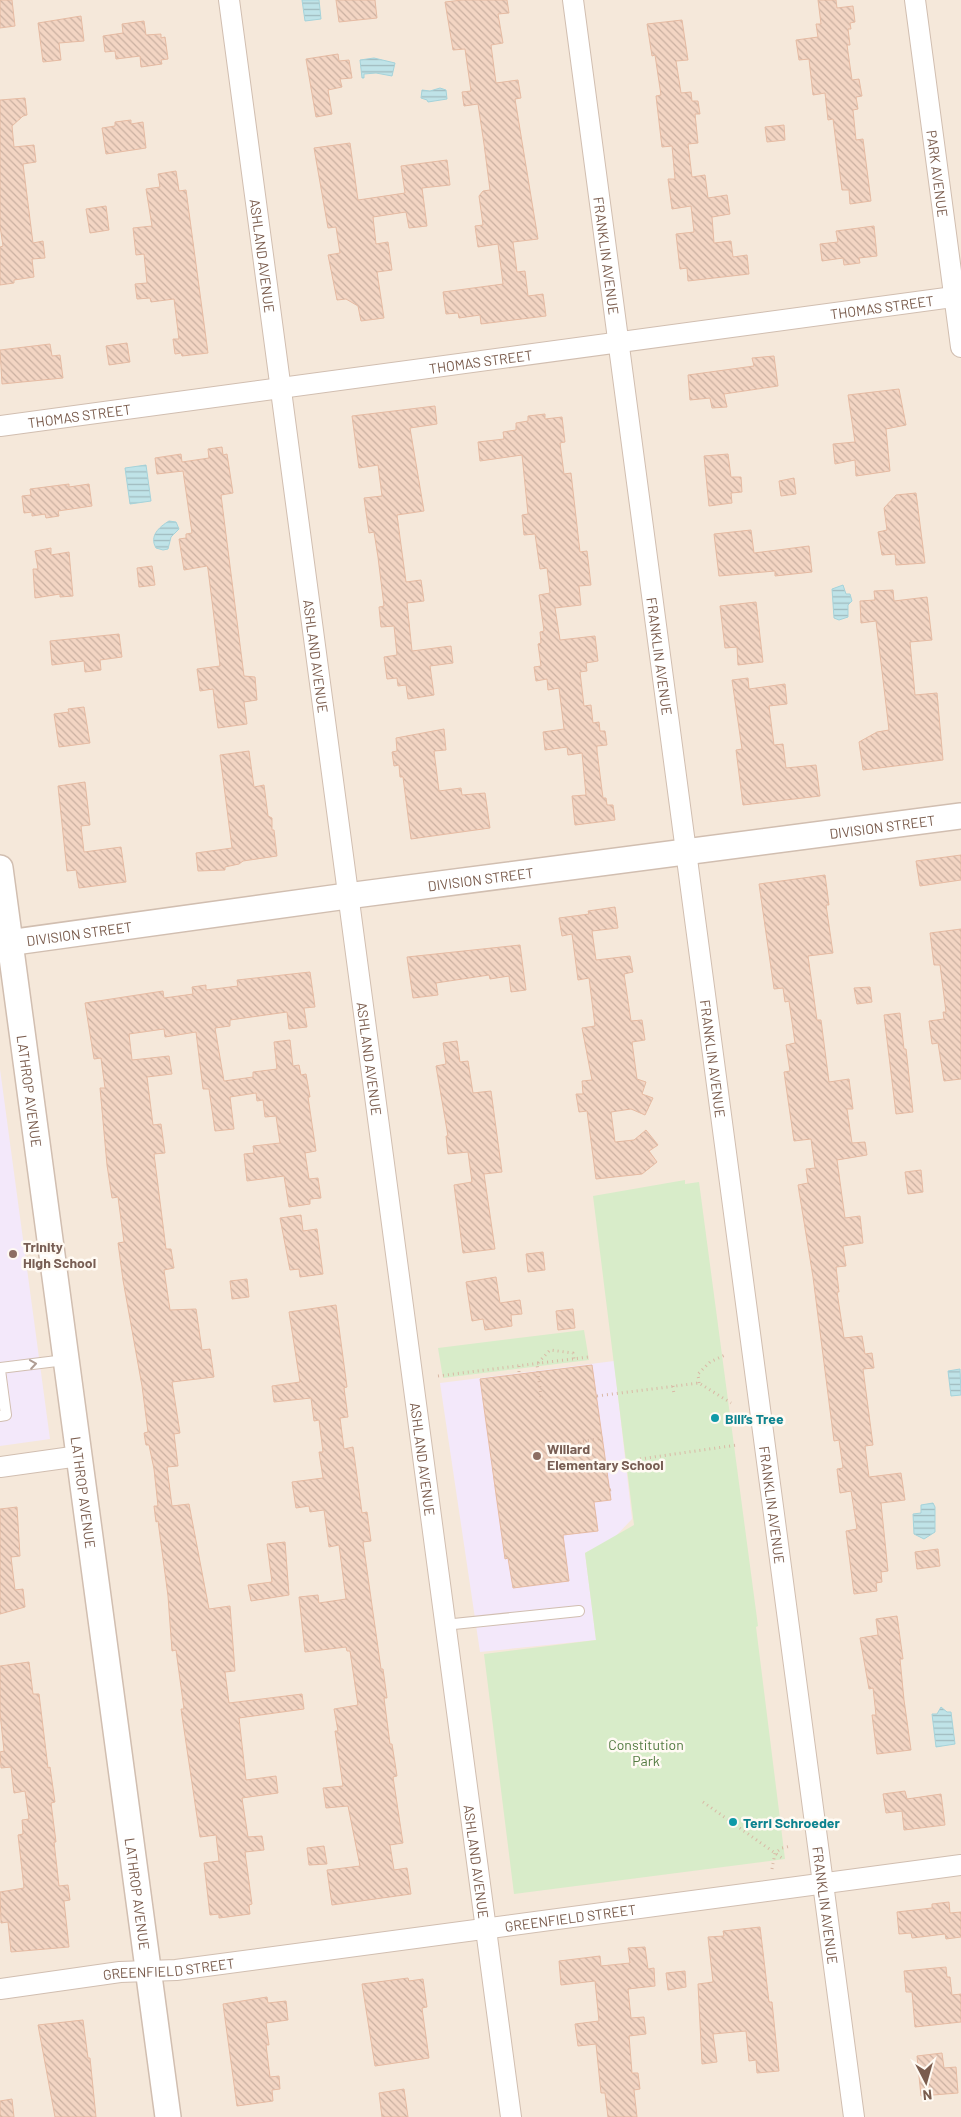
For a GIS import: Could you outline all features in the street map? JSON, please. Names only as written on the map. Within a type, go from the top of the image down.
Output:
[{"type":"street","name":"ASHLAND AVENUE","points":[[229,0],[511,2117]]},
{"type":"street","name":"FRANKLIN AVENUE","points":[[573,0],[854,2117]]},
{"type":"street","name":"PARK AVENUE","points":[[915,0],[958,296],[961,347]]},
{"type":"street","name":"THOMAS STREET","points":[[0,426],[958,296]]},
{"type":"street","name":"DIVISION STREET","points":[[5,944],[347,896],[961,816]]},
{"type":"street","name":"LATHROP AVENUE","points":[[0,868],[5,944],[65,1360],[168,2117]]},
{"type":"street","points":[[0,1467],[78,1456]]},
{"type":"street","name":"GREENFIELD STREET","points":[[0,1989],[120,1972],[176,1970],[961,1865]]},
{"type":"lane","points":[[0,1416],[6,1415],[0,1369],[65,1360]]},
{"type":"lane","points":[[444,1625],[579,1611]]},
{"type":"path","points":[[537,1364],[550,1350],[573,1353],[574,1359]]},
{"type":"path","points":[[699,1383],[698,1374],[710,1362],[725,1355]]},
{"type":"path","points":[[438,1376],[588,1357]]},
{"type":"path","points":[[537,1364],[542,1396]]},
{"type":"path","points":[[519,1366],[519,1374]]},
{"type":"path","points":[[596,1396],[699,1383],[732,1403]]},
{"type":"path","points":[[673,1386],[674,1395]]},
{"type":"path","points":[[578,1442],[602,1438]]},
{"type":"path","points":[[640,1459],[737,1445]]},
{"type":"path","points":[[703,1802],[782,1858]]},
{"type":"path","points":[[772,1869],[775,1853],[782,1848],[791,1846]]},
{"type":"shaded area","points":[[0,0],[961,0],[961,2117],[0,2117]]},
{"type":"shaded area","name":"Trinity High School","points":[[0,1069],[50,1439],[0,1446]]},
{"type":"shaded area","name":"Willard Elementary School","points":[[614,1361],[632,1519],[614,1538],[585,1553],[596,1640],[480,1652],[440,1383]]},
{"type":"green space","name":"Constitution Park","points":[[685,1180],[685,1184],[699,1182],[758,1626],[756,1627],[785,1859],[514,1894],[484,1654],[596,1640],[585,1553],[634,1525],[593,1196]]},
{"type":"green space","points":[[584,1330],[589,1360],[443,1378],[438,1348]]},
{"type":"water","points":[[302,0],[319,0],[321,19],[305,21]]},
{"type":"water","points":[[374,58],[395,63],[392,76],[376,73],[364,74],[364,78],[362,78],[360,60]]},
{"type":"water","points":[[440,88],[446,90],[447,99],[428,102],[421,98],[422,90],[430,91]]},
{"type":"water","points":[[146,465],[151,501],[130,504],[125,468]]},
{"type":"water","points":[[169,521],[176,522],[179,529],[171,537],[168,549],[156,548],[154,536]]},
{"type":"water","points":[[843,585],[846,594],[850,594],[852,601],[848,605],[848,617],[839,620],[834,618],[832,589]]},
{"type":"water","points":[[960,1369],[961,1395],[951,1396],[948,1371]]},
{"type":"water","points":[[933,1503],[935,1507],[935,1532],[924,1539],[914,1534],[913,1514],[921,1513],[921,1505]]},
{"type":"water","points":[[941,1707],[947,1712],[951,1712],[955,1744],[936,1747],[932,1714],[937,1714]]},
{"type":"building","points":[[0,0],[12,0],[15,26],[0,28]]},
{"type":"building","points":[[336,0],[375,0],[377,18],[339,22]]},
{"type":"building","points":[[507,0],[509,13],[498,14],[503,43],[491,45],[496,83],[518,80],[521,98],[515,99],[538,239],[513,242],[517,272],[525,271],[528,296],[543,294],[546,316],[481,324],[480,315],[459,318],[458,313],[446,314],[443,292],[503,284],[498,244],[478,247],[475,226],[483,225],[479,196],[483,191],[490,190],[484,144],[478,104],[464,106],[462,92],[471,91],[465,49],[453,50],[445,2]]},
{"type":"building","points":[[818,0],[836,0],[837,8],[853,6],[855,22],[850,23],[851,29],[848,29],[850,45],[847,45],[852,80],[859,79],[862,96],[856,97],[858,109],[853,110],[856,140],[863,139],[871,201],[850,204],[849,190],[842,190],[833,119],[828,120],[825,93],[813,95],[809,59],[799,60],[796,40],[818,37],[816,24],[821,24]]},
{"type":"building","points":[[81,16],[84,41],[59,43],[61,60],[43,62],[38,23]]},
{"type":"building","points":[[682,20],[688,60],[676,61],[681,93],[691,92],[692,101],[698,101],[700,114],[695,114],[698,143],[688,144],[692,177],[705,175],[708,198],[727,195],[730,214],[712,217],[714,243],[731,241],[733,257],[747,255],[749,274],[688,281],[687,268],[680,269],[676,234],[694,232],[691,206],[672,209],[668,179],[675,179],[672,146],[662,147],[656,96],[661,95],[655,55],[652,56],[647,24]]},
{"type":"building","points":[[144,21],[146,35],[161,34],[161,38],[165,37],[168,59],[161,60],[162,64],[141,67],[140,56],[116,59],[115,51],[105,52],[103,36],[123,33],[122,24]]},
{"type":"building","points":[[338,54],[339,61],[349,60],[352,78],[340,79],[342,87],[328,90],[332,114],[316,117],[306,59]]},
{"type":"building","points":[[25,98],[27,115],[23,116],[12,126],[14,147],[34,145],[36,162],[23,164],[33,243],[43,241],[45,258],[32,259],[34,277],[14,280],[14,283],[0,285],[0,247],[3,246],[0,226],[0,100]]},
{"type":"building","points":[[131,120],[131,124],[143,122],[146,148],[106,154],[102,128],[115,126],[115,122]]},
{"type":"building","points":[[784,125],[785,140],[767,142],[765,127]]},
{"type":"building","points":[[350,143],[358,200],[405,193],[401,166],[447,160],[450,185],[422,188],[427,226],[409,228],[406,212],[373,217],[376,244],[388,242],[392,270],[377,272],[384,318],[361,321],[358,306],[346,299],[337,300],[328,255],[340,253],[336,227],[328,228],[314,148]]},
{"type":"building","points":[[176,171],[179,191],[186,190],[208,353],[182,356],[181,353],[175,354],[173,339],[179,339],[174,299],[151,302],[150,298],[137,299],[135,284],[147,283],[144,254],[136,255],[133,228],[152,226],[146,189],[160,187],[158,174]]},
{"type":"building","points":[[106,206],[109,230],[90,233],[86,209]]},
{"type":"building","points":[[874,226],[877,256],[859,258],[860,263],[844,265],[843,258],[822,261],[820,244],[838,242],[836,231]]},
{"type":"building","points":[[127,343],[130,362],[109,365],[106,346]]},
{"type":"building","points":[[50,344],[52,356],[60,355],[63,378],[2,384],[0,350]]},
{"type":"building","points":[[774,356],[778,386],[724,394],[727,407],[712,408],[710,398],[690,400],[688,375],[754,366],[752,358]]},
{"type":"building","points":[[899,389],[906,425],[886,429],[890,471],[856,476],[855,460],[835,464],[833,444],[855,442],[848,395]]},
{"type":"building","points":[[435,406],[437,424],[410,428],[424,511],[397,515],[406,582],[421,580],[424,601],[407,603],[412,651],[451,646],[453,663],[430,666],[434,695],[408,699],[406,685],[398,686],[397,678],[387,679],[384,657],[397,655],[394,626],[381,627],[379,607],[384,606],[378,557],[374,532],[369,533],[364,498],[382,496],[378,465],[359,468],[352,416]]},
{"type":"building","points":[[545,414],[545,419],[562,417],[565,442],[560,443],[564,474],[571,473],[580,552],[587,551],[591,585],[579,586],[581,605],[555,608],[560,640],[595,636],[598,661],[586,663],[587,671],[580,672],[584,706],[591,705],[593,723],[599,722],[600,731],[605,731],[607,745],[597,746],[597,751],[603,798],[606,798],[607,805],[613,805],[615,820],[575,825],[572,796],[586,795],[582,753],[568,755],[567,747],[545,750],[543,732],[564,729],[559,688],[548,690],[547,679],[536,681],[534,667],[541,666],[538,644],[541,643],[540,632],[544,631],[539,595],[550,593],[547,568],[540,569],[535,534],[524,535],[522,515],[528,514],[522,455],[480,461],[478,442],[504,439],[503,432],[516,430],[516,423],[528,421],[528,416]]},
{"type":"building","points":[[222,447],[223,455],[227,454],[233,493],[221,495],[244,676],[255,677],[257,700],[244,702],[247,724],[218,728],[213,689],[200,691],[197,669],[220,666],[208,569],[207,566],[184,570],[179,539],[186,538],[186,534],[192,533],[183,471],[157,474],[155,458],[181,454],[182,462],[209,458],[208,449]]},
{"type":"building","points":[[728,454],[731,477],[741,477],[742,492],[731,493],[732,503],[709,506],[704,456]]},
{"type":"building","points":[[794,478],[796,494],[781,496],[779,481]]},
{"type":"building","points":[[69,484],[69,487],[89,484],[92,506],[58,511],[59,516],[46,518],[45,514],[32,516],[32,512],[24,513],[22,496],[31,495],[30,489]]},
{"type":"building","points":[[916,493],[925,563],[896,565],[895,554],[882,555],[878,532],[887,530],[884,508],[896,495]]},
{"type":"building","points":[[751,530],[754,553],[809,546],[812,572],[775,576],[775,571],[719,576],[714,534]]},
{"type":"building","points":[[51,548],[51,555],[69,552],[73,596],[60,597],[60,594],[35,598],[33,569],[38,569],[35,551]]},
{"type":"building","points":[[152,566],[155,585],[139,587],[137,568]]},
{"type":"building","points":[[893,590],[894,601],[927,597],[932,640],[910,642],[915,695],[937,693],[943,760],[863,770],[859,742],[877,732],[889,730],[876,621],[861,623],[860,601],[875,600],[874,591]]},
{"type":"building","points":[[756,602],[763,662],[738,665],[737,647],[725,648],[720,606]]},
{"type":"building","points":[[119,634],[122,657],[100,660],[101,670],[85,672],[84,661],[52,665],[50,641]]},
{"type":"building","points":[[748,678],[749,689],[785,684],[787,704],[769,706],[774,745],[783,744],[786,768],[816,765],[820,796],[743,805],[736,750],[742,749],[732,680]]},
{"type":"building","points":[[84,707],[90,743],[59,747],[54,714],[69,712],[68,709]]},
{"type":"building","points":[[444,729],[446,750],[434,751],[439,791],[461,788],[462,795],[485,793],[490,828],[411,839],[403,777],[400,777],[399,765],[394,766],[392,752],[397,751],[396,738]]},
{"type":"building","points":[[249,751],[254,787],[264,785],[268,816],[272,818],[272,830],[274,830],[277,856],[243,861],[239,864],[225,867],[225,870],[198,871],[196,853],[232,848],[220,755]]},
{"type":"building","points":[[85,782],[90,825],[81,826],[84,852],[121,847],[126,882],[79,888],[76,870],[67,871],[58,786]]},
{"type":"building","points":[[961,855],[961,880],[920,886],[916,861]]},
{"type":"building","points":[[825,875],[829,905],[826,905],[833,953],[808,956],[817,1020],[821,1020],[829,1082],[849,1079],[853,1109],[847,1109],[852,1143],[865,1142],[867,1155],[837,1160],[845,1218],[860,1216],[863,1243],[843,1246],[846,1266],[836,1267],[839,1292],[837,1292],[844,1338],[862,1336],[865,1354],[872,1353],[874,1368],[863,1369],[873,1445],[865,1446],[869,1477],[901,1473],[905,1500],[881,1503],[888,1571],[881,1572],[882,1582],[876,1583],[877,1591],[854,1594],[846,1531],[857,1529],[851,1491],[840,1493],[837,1469],[843,1468],[839,1440],[834,1441],[813,1277],[798,1185],[808,1183],[806,1169],[815,1168],[811,1139],[794,1141],[784,1072],[790,1071],[786,1045],[795,1043],[789,1001],[785,1002],[783,988],[774,989],[759,884]]},
{"type":"building","points":[[615,907],[618,928],[592,931],[596,960],[630,956],[633,972],[624,974],[631,1021],[642,1020],[645,1040],[632,1042],[637,1079],[646,1082],[642,1094],[653,1098],[645,1115],[631,1109],[611,1112],[615,1142],[634,1140],[646,1130],[658,1145],[649,1151],[657,1162],[642,1174],[596,1179],[587,1111],[579,1112],[576,1094],[583,1094],[582,1081],[592,1080],[582,1028],[595,1026],[589,978],[578,980],[572,934],[562,936],[559,918],[589,914],[588,911]]},
{"type":"building","points":[[961,929],[961,1079],[944,1081],[938,1043],[932,1044],[929,1021],[944,1019],[943,1012],[946,1012],[940,965],[934,965],[930,933]]},
{"type":"building","points":[[520,945],[526,990],[511,992],[509,976],[490,979],[489,975],[436,983],[438,995],[413,998],[407,957]]},
{"type":"building","points":[[310,972],[315,1007],[304,1008],[307,1027],[289,1029],[287,1012],[230,1020],[230,1026],[215,1028],[224,1081],[253,1077],[253,1072],[277,1069],[274,1042],[290,1040],[293,1066],[299,1065],[301,1075],[306,1074],[310,1097],[308,1097],[316,1151],[305,1153],[309,1179],[318,1178],[321,1198],[310,1199],[310,1204],[289,1207],[284,1176],[247,1181],[244,1154],[254,1153],[253,1146],[280,1143],[276,1116],[265,1117],[263,1100],[257,1101],[256,1093],[230,1097],[234,1129],[215,1131],[209,1089],[203,1089],[196,1032],[165,1037],[164,1029],[129,1034],[132,1060],[169,1056],[172,1074],[147,1077],[153,1125],[161,1124],[165,1153],[154,1154],[166,1249],[171,1249],[174,1268],[164,1270],[170,1310],[196,1309],[202,1350],[210,1349],[214,1377],[172,1382],[180,1433],[174,1434],[178,1466],[167,1467],[172,1506],[189,1504],[209,1609],[230,1606],[235,1671],[225,1672],[229,1703],[302,1694],[304,1709],[239,1718],[246,1780],[276,1776],[278,1793],[242,1798],[248,1837],[262,1836],[264,1850],[245,1852],[252,1904],[249,1905],[250,1914],[219,1918],[219,1914],[210,1915],[204,1863],[219,1861],[216,1835],[200,1837],[181,1709],[184,1709],[176,1650],[172,1651],[168,1596],[158,1521],[156,1522],[154,1506],[158,1506],[154,1469],[149,1445],[146,1445],[144,1433],[148,1432],[142,1386],[118,1243],[124,1242],[118,1197],[112,1198],[107,1165],[100,1088],[105,1088],[101,1058],[94,1059],[85,1003],[163,991],[164,998],[193,994],[192,987],[206,985],[206,990],[238,986],[237,980]]},
{"type":"building","points":[[870,987],[872,1002],[857,1004],[854,988]]},
{"type":"building","points":[[900,1013],[913,1112],[896,1114],[884,1015]]},
{"type":"building","points":[[457,1041],[460,1062],[468,1061],[473,1093],[491,1091],[502,1172],[484,1174],[495,1249],[463,1253],[454,1185],[472,1182],[468,1152],[448,1154],[446,1136],[448,1136],[436,1066],[446,1064],[443,1043]]},
{"type":"building","points":[[921,1170],[923,1192],[908,1194],[905,1172]]},
{"type":"building","points":[[301,1215],[303,1231],[317,1229],[323,1274],[300,1277],[299,1269],[290,1270],[280,1218]]},
{"type":"building","points":[[543,1252],[545,1270],[528,1272],[526,1254]]},
{"type":"building","points":[[496,1277],[500,1303],[520,1300],[522,1314],[511,1315],[512,1326],[485,1330],[483,1319],[472,1321],[466,1282]]},
{"type":"building","points":[[247,1279],[249,1297],[232,1299],[230,1281]]},
{"type":"building","points":[[336,1305],[347,1387],[344,1388],[348,1417],[340,1418],[344,1449],[353,1447],[362,1513],[367,1512],[371,1541],[363,1542],[381,1669],[383,1669],[387,1698],[384,1698],[390,1744],[392,1744],[397,1776],[393,1777],[403,1843],[390,1845],[394,1870],[407,1868],[411,1894],[332,1905],[327,1870],[360,1866],[348,1806],[326,1808],[323,1788],[343,1786],[335,1731],[338,1731],[334,1709],[358,1705],[350,1651],[347,1651],[346,1647],[305,1652],[299,1597],[318,1595],[319,1603],[346,1599],[339,1545],[329,1547],[324,1510],[310,1512],[309,1506],[296,1508],[292,1482],[323,1478],[319,1452],[323,1452],[319,1420],[314,1421],[311,1398],[274,1402],[272,1386],[300,1382],[289,1312]]},
{"type":"building","points":[[573,1309],[575,1328],[558,1330],[556,1311]]},
{"type":"building","name":"Willard Elementary School","points":[[592,1365],[611,1500],[594,1502],[598,1531],[563,1535],[569,1581],[513,1588],[508,1558],[505,1559],[480,1379]]},
{"type":"building","points":[[17,1507],[20,1556],[11,1557],[15,1590],[23,1589],[25,1607],[0,1614],[0,1509]]},
{"type":"building","points":[[285,1542],[289,1595],[251,1601],[248,1585],[272,1582],[267,1544]]},
{"type":"building","points":[[938,1549],[940,1566],[917,1569],[915,1552]]},
{"type":"building","points":[[897,1616],[903,1659],[900,1659],[904,1700],[911,1750],[877,1754],[872,1715],[876,1715],[873,1688],[869,1689],[860,1638],[878,1635],[876,1619]]},
{"type":"building","points":[[29,1662],[33,1694],[39,1694],[48,1768],[50,1767],[55,1802],[51,1803],[59,1886],[68,1885],[70,1900],[64,1901],[69,1947],[11,1952],[8,1922],[1,1923],[0,1892],[24,1888],[18,1835],[23,1834],[22,1820],[29,1819],[25,1791],[14,1793],[11,1767],[1,1768],[0,1752],[4,1751],[0,1713],[0,1666]]},
{"type":"building","points":[[905,1791],[907,1799],[941,1794],[945,1825],[904,1830],[902,1811],[886,1813],[883,1794]]},
{"type":"building","points":[[324,1846],[327,1864],[309,1865],[307,1848]]},
{"type":"building","points":[[949,1902],[950,1913],[961,1912],[961,1937],[946,1939],[945,1934],[912,1938],[911,1933],[899,1934],[897,1912],[932,1908],[932,1904]]},
{"type":"building","points":[[760,1927],[769,2002],[772,2002],[779,2071],[757,2073],[756,2060],[749,2061],[746,2031],[713,2034],[717,2062],[702,2064],[698,1984],[713,1982],[708,1937],[724,1936],[723,1931]]},
{"type":"building","points":[[645,1947],[648,1969],[654,1968],[655,1986],[628,1989],[631,2018],[644,2017],[646,2034],[629,2036],[632,2073],[638,2073],[640,2089],[634,2090],[637,2117],[608,2117],[605,2093],[601,2093],[596,2044],[578,2046],[575,2024],[599,2021],[595,1981],[561,1985],[559,1961],[600,1956],[601,1966],[630,1963],[628,1948]]},
{"type":"building","points":[[946,1967],[947,1977],[950,1977],[952,1995],[961,1994],[961,2022],[915,2027],[912,1992],[906,1992],[904,1971]]},
{"type":"building","points":[[685,1971],[686,1987],[668,1990],[666,1973]]},
{"type":"building","points":[[408,1978],[409,1981],[423,1979],[427,2007],[422,2008],[429,2058],[375,2066],[362,1984]]},
{"type":"building","points":[[267,1997],[268,2003],[286,2001],[288,2020],[266,2023],[269,2045],[266,2045],[270,2077],[279,2076],[280,2089],[272,2090],[273,2101],[237,2106],[223,2004]]},
{"type":"building","points":[[83,2020],[88,2058],[90,2058],[96,2117],[55,2117],[38,2025]]},
{"type":"building","points":[[942,2053],[944,2068],[956,2067],[958,2093],[921,2096],[917,2056]]},
{"type":"building","points":[[404,2089],[408,2117],[382,2117],[379,2093]]},
{"type":"building","points":[[12,2099],[14,2117],[0,2117],[0,2101]]},
{"type":"place","name":"Trinity High School","points":[[13,1254]]},
{"type":"place","name":"Bill’s Tree","points":[[715,1418]]},
{"type":"place","name":"Willard Elementary School","points":[[537,1456]]},
{"type":"place","name":"Terri Schroeder","points":[[733,1822]]}]
